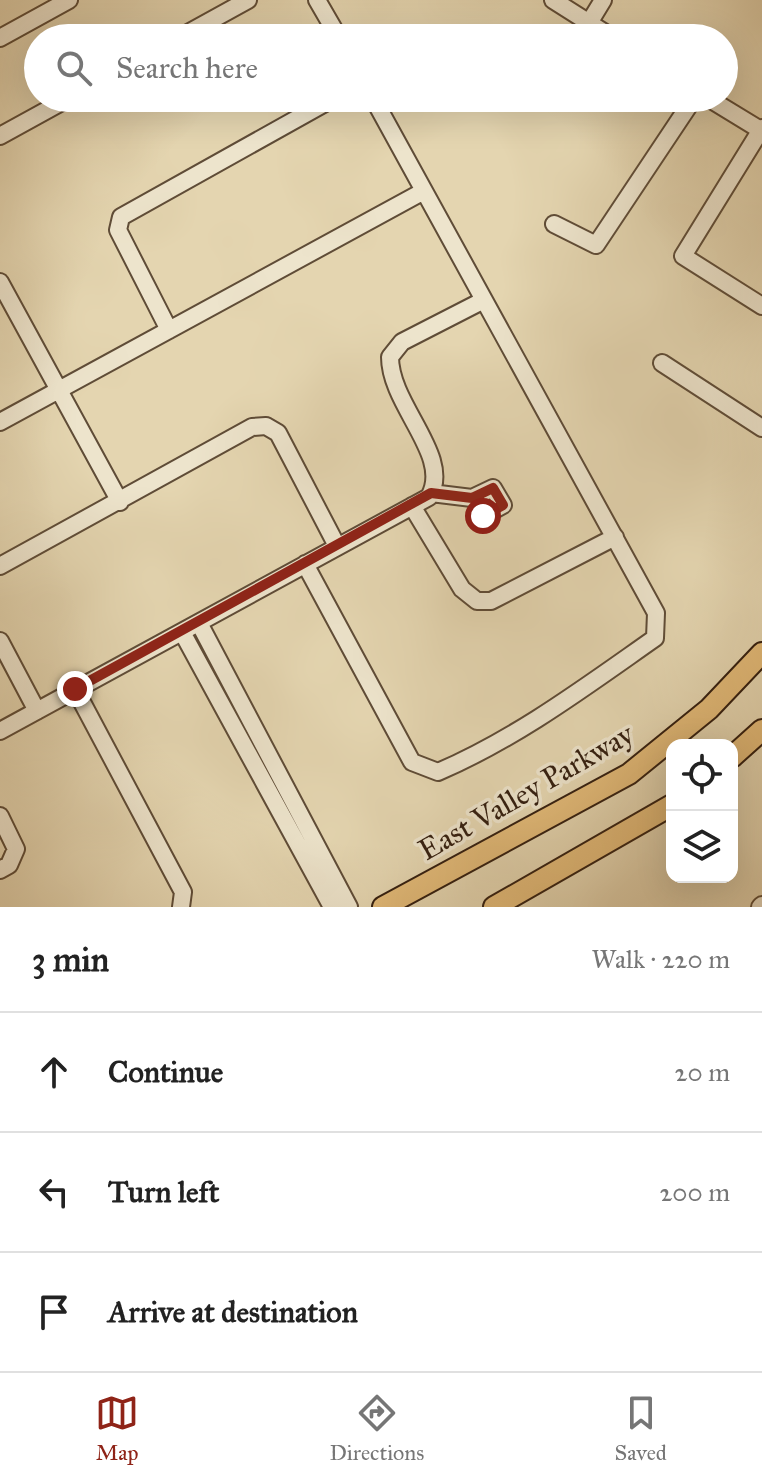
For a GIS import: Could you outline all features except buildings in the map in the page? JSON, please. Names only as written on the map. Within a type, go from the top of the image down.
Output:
[{"type":"main road","name":"East Valley Parkway","points":[[383,907],[629,774],[709,709],[762,653]]},
{"type":"main road","points":[[738,752],[762,730]]},
{"type":"main road","points":[[494,907],[666,808]]},
{"type":"street","points":[[25,24],[69,0]]},
{"type":"street","points":[[204,24],[248,0]]},
{"type":"street","points":[[317,0],[331,24]]},
{"type":"street","points":[[553,0],[589,23],[603,0]]},
{"type":"street","points":[[0,38],[24,25]]},
{"type":"street","points":[[0,136],[44,112]]},
{"type":"street","points":[[169,330],[118,230],[121,217],[309,112]]},
{"type":"street","points":[[305,564],[412,762],[438,772],[476,756],[546,715],[655,638],[656,613],[381,112]]},
{"type":"street","points":[[554,224],[596,245],[685,112]]},
{"type":"street","points":[[732,112],[762,130],[683,256],[762,306]]},
{"type":"street","points":[[0,422],[424,191]]},
{"type":"street","points":[[0,282],[120,502]]},
{"type":"street","points":[[0,731],[431,493],[436,486],[436,465],[390,378],[390,357],[402,342],[484,300]]},
{"type":"street","points":[[662,363],[762,428]]},
{"type":"street","points":[[0,566],[252,427],[266,426],[278,433],[337,546]]},
{"type":"street","points":[[431,493],[472,498],[493,488],[503,505],[483,516]]},
{"type":"street","points":[[412,506],[462,589],[477,601],[491,601],[615,537]]},
{"type":"street","points":[[199,623],[248,736]]},
{"type":"street","points":[[182,632],[248,736],[293,817],[349,907]]},
{"type":"street","points":[[0,641],[37,711]]},
{"type":"street","points":[[75,689],[183,892],[181,907]]},
{"type":"street","points":[[0,816],[16,849],[9,865],[0,870]]},
{"type":"street","points":[[293,817],[332,907]]},
{"type":"route","points":[[75,689],[429,497],[431,493],[472,498],[493,488],[503,505],[483,516]]}]
